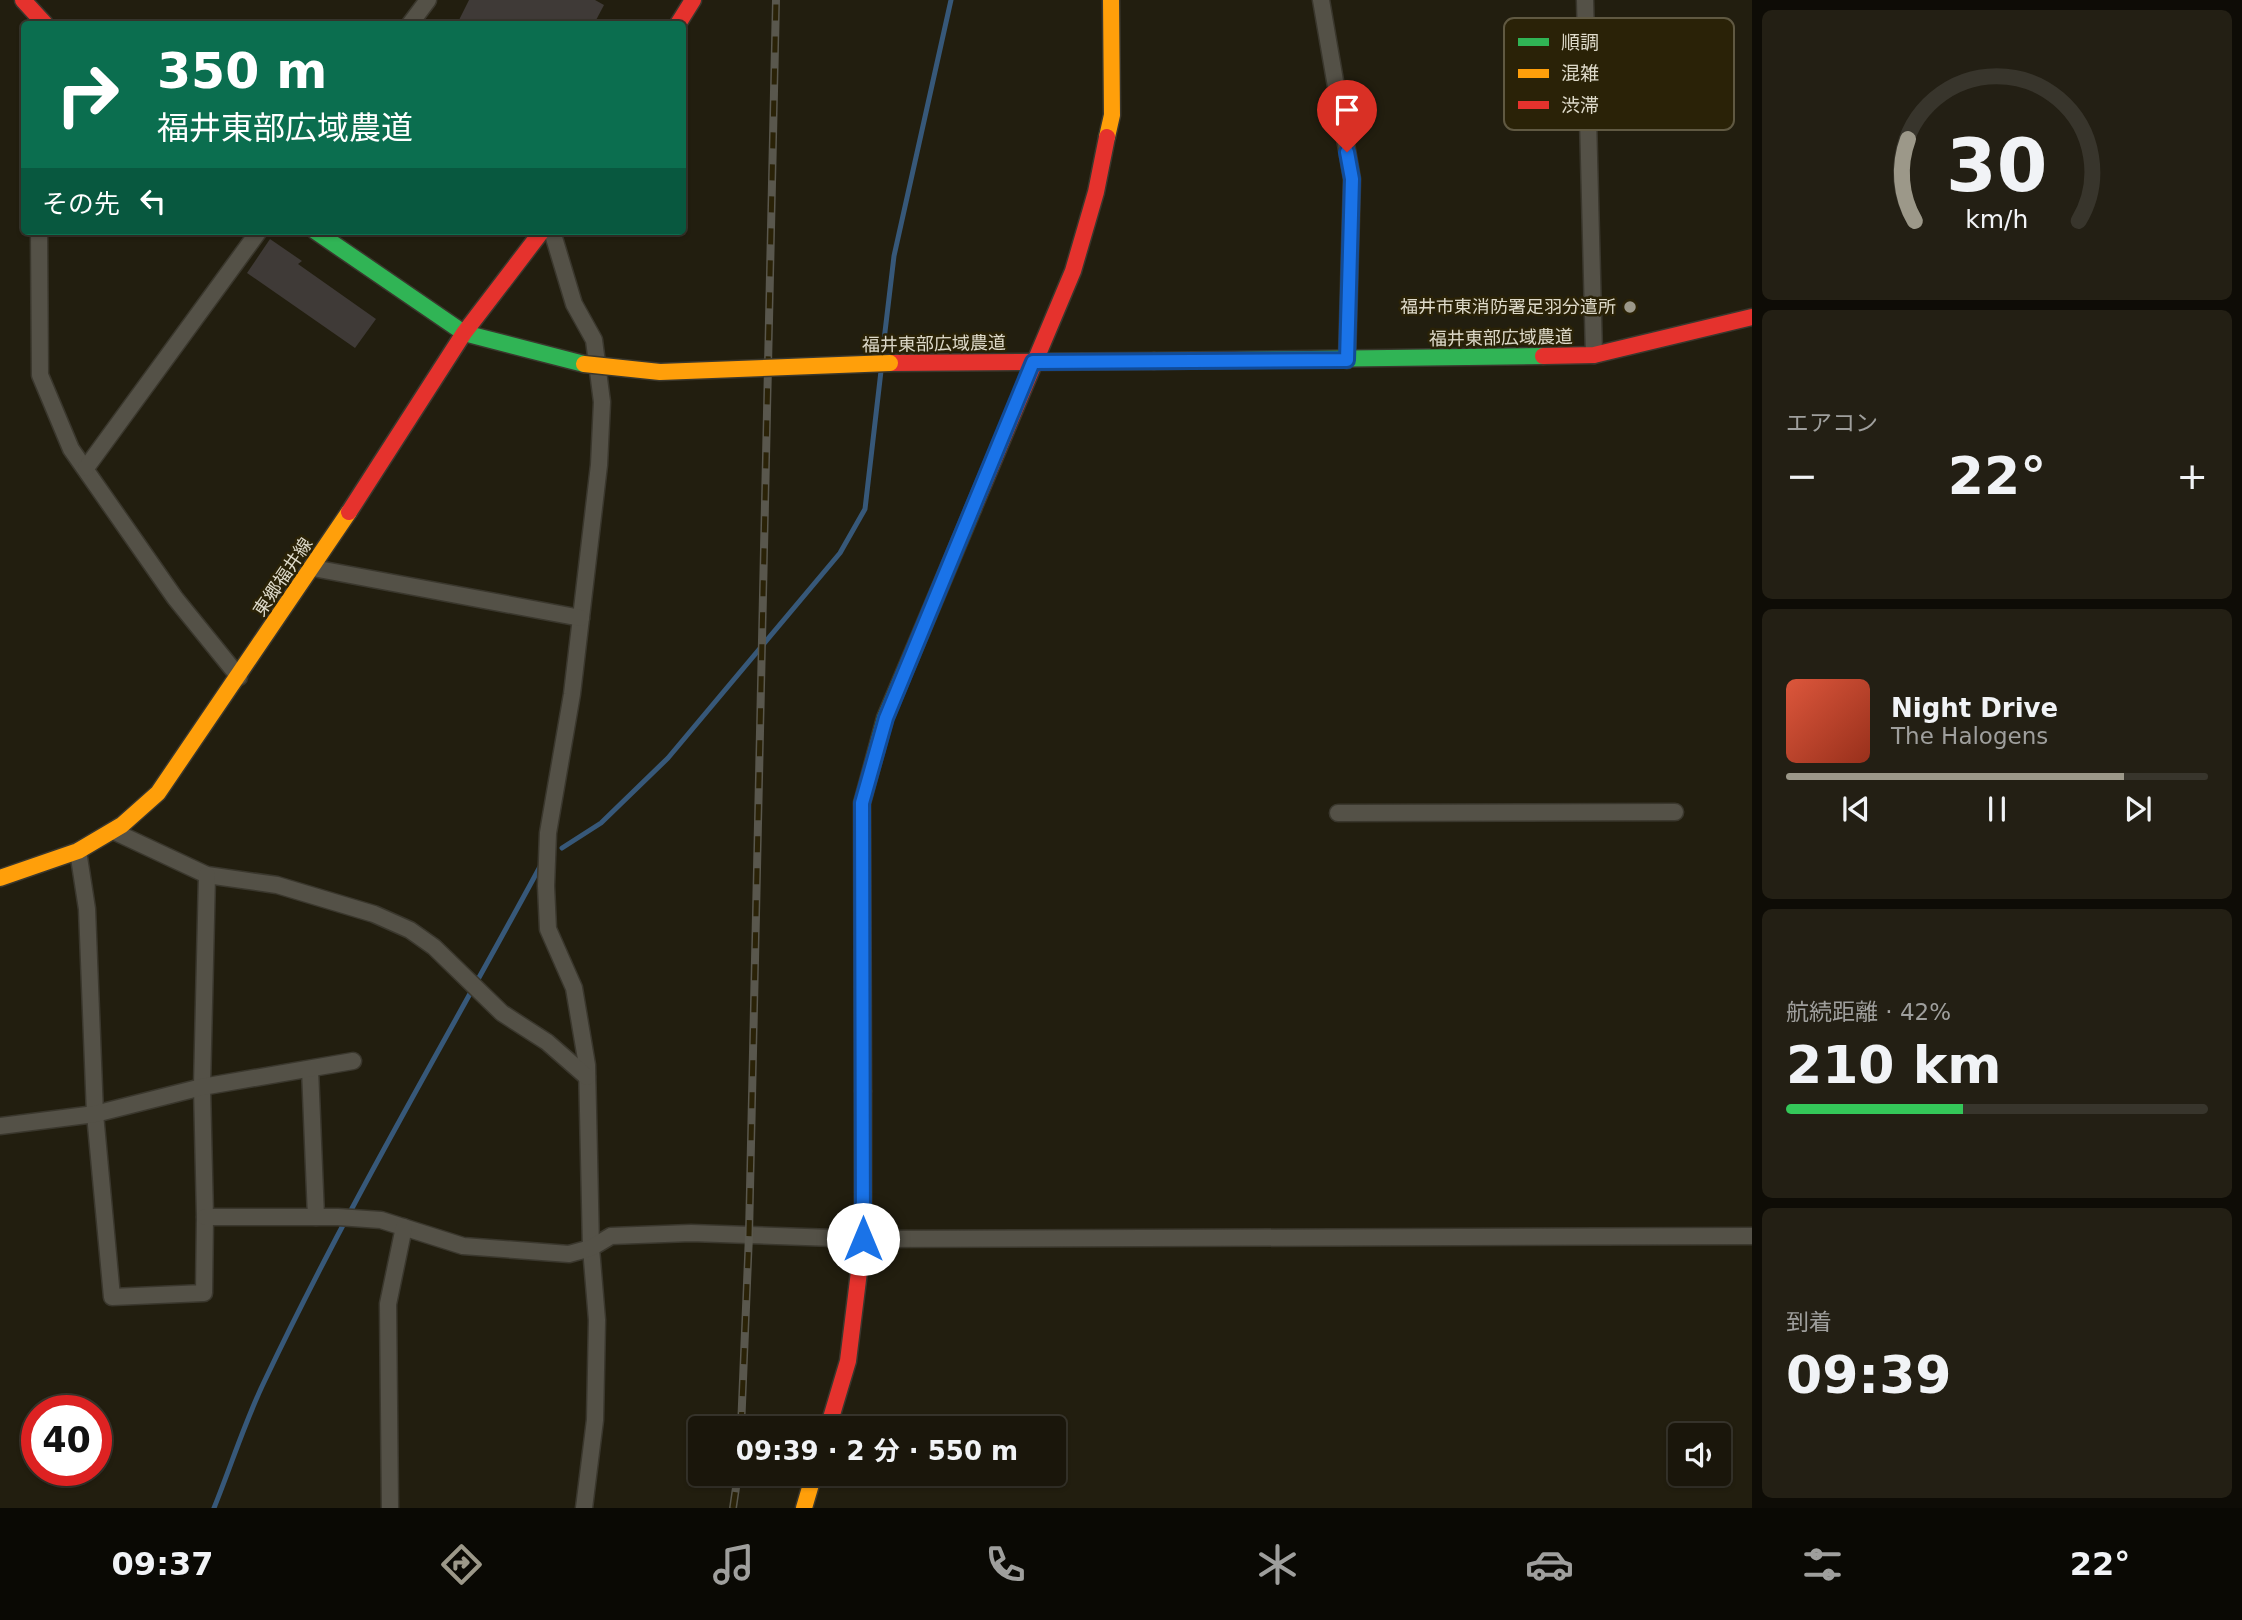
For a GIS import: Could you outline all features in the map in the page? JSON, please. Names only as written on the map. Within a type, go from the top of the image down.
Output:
[{"type":"street","points":[[23,0],[40,21]]},
{"type":"street","points":[[40,0],[42,21]]},
{"type":"street","points":[[412,21],[428,0]]},
{"type":"street","points":[[680,21],[693,0]]},
{"type":"street","points":[[832,1416],[848,1361],[863,1239],[862,803],[886,718],[1073,271],[1099,179],[1112,116],[1111,0]]},
{"type":"street","points":[[1321,0],[1352,179],[1347,360]]},
{"type":"street","points":[[1585,0],[1585,18]]},
{"type":"street","points":[[1588,130],[1594,355]]},
{"type":"street","points":[[39,235],[40,375],[71,449],[175,598],[239,677]]},
{"type":"street","points":[[86,468],[256,235]]},
{"type":"street","name":"福井東部広域農道","points":[[321,235],[464,332],[584,364],[660,372],[890,363],[1347,360],[1594,355],[1752,317]]},
{"type":"street","name":"東郷福井線","points":[[0,878],[78,851],[113,831],[158,793],[313,568],[464,332],[539,235]]},
{"type":"street","points":[[553,235],[574,304],[594,340],[602,401],[599,465],[572,694],[548,833],[546,886],[548,929],[575,988],[587,1077],[591,1248],[597,1320],[595,1420],[584,1508]]},
{"type":"street","points":[[313,568],[581,618]]},
{"type":"street","points":[[1338,813],[1675,812]]},
{"type":"street","points":[[113,831],[207,875],[277,885],[373,914],[410,930],[434,947],[502,1013],[547,1042],[587,1077]]},
{"type":"street","points":[[78,851],[87,909],[94,1115],[112,1297],[204,1293],[202,1087],[207,875]]},
{"type":"street","points":[[0,1126],[94,1115],[202,1087],[353,1061]]},
{"type":"street","points":[[310,1069],[316,1217]]},
{"type":"street","points":[[205,1217],[344,1217],[381,1220],[463,1246],[569,1254],[591,1248],[611,1236],[664,1234],[863,1239],[1752,1236]]},
{"type":"street","points":[[390,1508],[388,1304],[404,1227]]},
{"type":"street","points":[[804,1508],[810,1486]]},
{"type":"building","points":[[469,0],[595,0],[604,5],[596,21],[458,21]]},
{"type":"building","points":[[270,239],[302,261],[298,264],[376,319],[355,348],[247,273]]},
{"type":"waterway","points":[[882,357],[894,256],[951,0]]},
{"type":"waterway","points":[[562,848],[601,823],[668,758],[840,553],[865,509],[881,371]]},
{"type":"waterway","points":[[214,1508],[258,1396],[297,1314],[365,1184],[542,863]]},
{"type":"railway","points":[[741,1416],[749,1235],[776,0]]},
{"type":"railway","points":[[733,1508],[736,1486]]},
{"type":"traffic: fast","points":[[321,235],[464,333],[584,364]]},
{"type":"traffic: fast","points":[[1154,361],[1543,356]]},
{"type":"traffic: fast","points":[[863,1091],[862,803],[885,718],[973,509]]},
{"type":"traffic: slow","points":[[1107,137],[1112,115],[1111,0]]},
{"type":"traffic: slow","points":[[584,364],[660,372],[890,363]]},
{"type":"traffic: slow","points":[[0,878],[78,851],[122,825],[158,793],[349,512]]},
{"type":"traffic: slow","points":[[804,1508],[810,1486]]},
{"type":"traffic: jam","points":[[23,0],[42,21]]},
{"type":"traffic: jam","points":[[680,21],[693,0]]},
{"type":"traffic: jam","points":[[973,509],[1073,271],[1096,192],[1107,137]]},
{"type":"traffic: jam","points":[[349,512],[464,333],[539,235]]},
{"type":"traffic: jam","points":[[1543,356],[1594,355],[1752,317]]},
{"type":"traffic: jam","points":[[890,363],[1154,361]]},
{"type":"traffic: jam","points":[[832,1416],[848,1361],[863,1239],[863,1091]]},
{"type":"place","name":"福井市東消防署足羽分遣所","points":[[1630,307]]},
{"type":"route","points":[[863,1239],[862,803],[886,718],[1033,362],[1347,360],[1352,179],[1347,152]]}]
